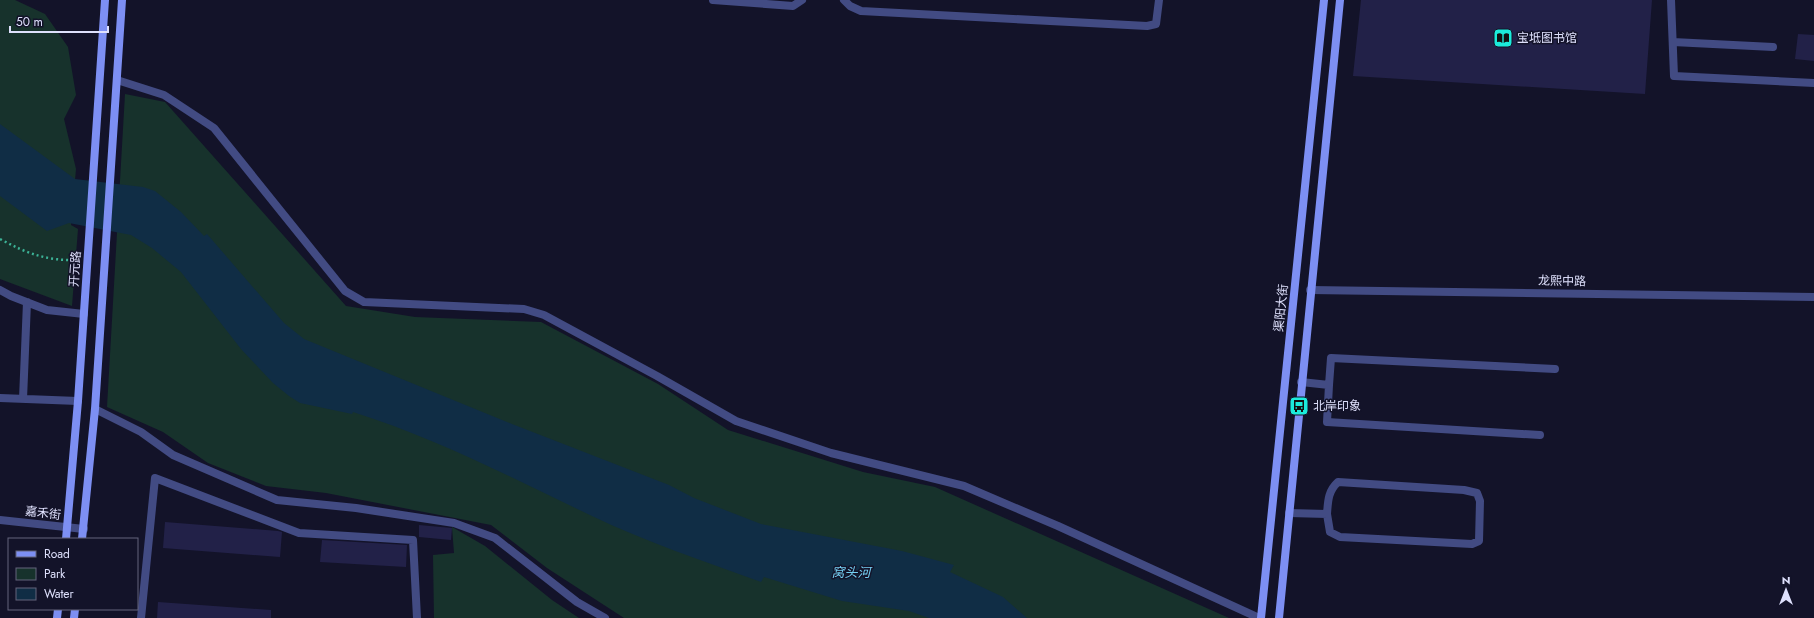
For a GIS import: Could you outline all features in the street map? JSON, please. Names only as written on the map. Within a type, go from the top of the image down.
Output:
[{"type":"main road","name":"开元路","points":[[66,538],[78,401],[105,0]]},
{"type":"main road","points":[[82,538],[95,409],[122,0]]},
{"type":"main road","name":"渠阳大街","points":[[1260,618],[1324,0]]},
{"type":"main road","points":[[1279,618],[1310,290],[1340,0]]},
{"type":"street","points":[[712,0],[793,6],[802,0]]},
{"type":"street","points":[[844,0],[850,6],[861,10],[1147,26],[1156,24],[1159,0]]},
{"type":"street","points":[[1671,0],[1674,76],[1814,83]]},
{"type":"street","points":[[1673,42],[1773,47]]},
{"type":"street","points":[[117,80],[164,95],[214,128],[344,291],[364,302],[524,309],[544,315],[657,376],[736,421],[831,453],[964,486],[1058,526],[1260,618]]},
{"type":"street","points":[[0,290],[47,310],[84,314]]},
{"type":"street","name":"龙熙中路","points":[[1310,290],[1814,297]]},
{"type":"street","points":[[23,399],[27,302]]},
{"type":"street","points":[[1540,435],[1327,422],[1331,358],[1555,369]]},
{"type":"street","points":[[1302,382],[1329,385]]},
{"type":"street","points":[[0,398],[78,401]]},
{"type":"street","points":[[95,409],[141,432],[174,455],[277,500],[356,508],[454,523],[495,538],[578,602],[605,618]]},
{"type":"street","points":[[141,618],[154,478],[299,533],[413,540],[417,618]]},
{"type":"street","points":[[1338,482],[1464,490],[1477,493],[1480,501],[1479,541],[1472,544],[1340,537],[1330,532],[1327,514],[1329,494],[1338,482]]},
{"type":"street","points":[[1289,512],[1327,514]]},
{"type":"street","name":"嘉禾街","points":[[0,520],[84,529]]},
{"type":"path","points":[[0,239],[25,252],[48,258],[87,260]]},
{"type":"green space","points":[[0,0],[15,0],[45,14],[68,47],[76,95],[64,119],[76,169],[71,225],[78,229],[72,306],[0,279]]},
{"type":"green space","points":[[125,94],[165,102],[346,306],[415,317],[541,322],[658,384],[728,430],[863,472],[935,487],[1229,618],[624,618],[547,568],[491,525],[326,493],[266,486],[208,463],[163,432],[107,407]]},
{"type":"green space","points":[[452,527],[485,546],[552,600],[579,618],[434,618],[433,555],[454,553]]},
{"type":"water","name":"窝头河","points":[[0,124],[75,179],[143,187],[155,191],[181,212],[204,236],[207,234],[284,323],[304,339],[512,424],[669,485],[694,498],[761,524],[902,551],[954,565],[950,572],[1003,597],[1027,618],[929,618],[909,611],[842,601],[764,577],[761,582],[633,534],[474,460],[384,422],[353,412],[352,414],[300,403],[273,383],[241,349],[181,272],[152,248],[131,235],[69,223],[47,231],[0,196]]},
{"type":"building","name":"宝坻图书馆","points":[[1361,0],[1652,0],[1645,94],[1353,76]]},
{"type":"building","points":[[1798,34],[1814,35],[1814,61],[1795,59]]},
{"type":"building","points":[[165,522],[282,532],[280,557],[163,548]]},
{"type":"building","points":[[419,525],[452,528],[451,540],[419,537]]},
{"type":"building","points":[[322,540],[407,545],[406,567],[320,562]]},
{"type":"building","points":[[158,602],[271,610],[271,618],[157,618]]},
{"type":"place","name":"宝坻图书馆","points":[[1503,38]]},
{"type":"place","name":"北岸印象","points":[[1299,406]]}]
